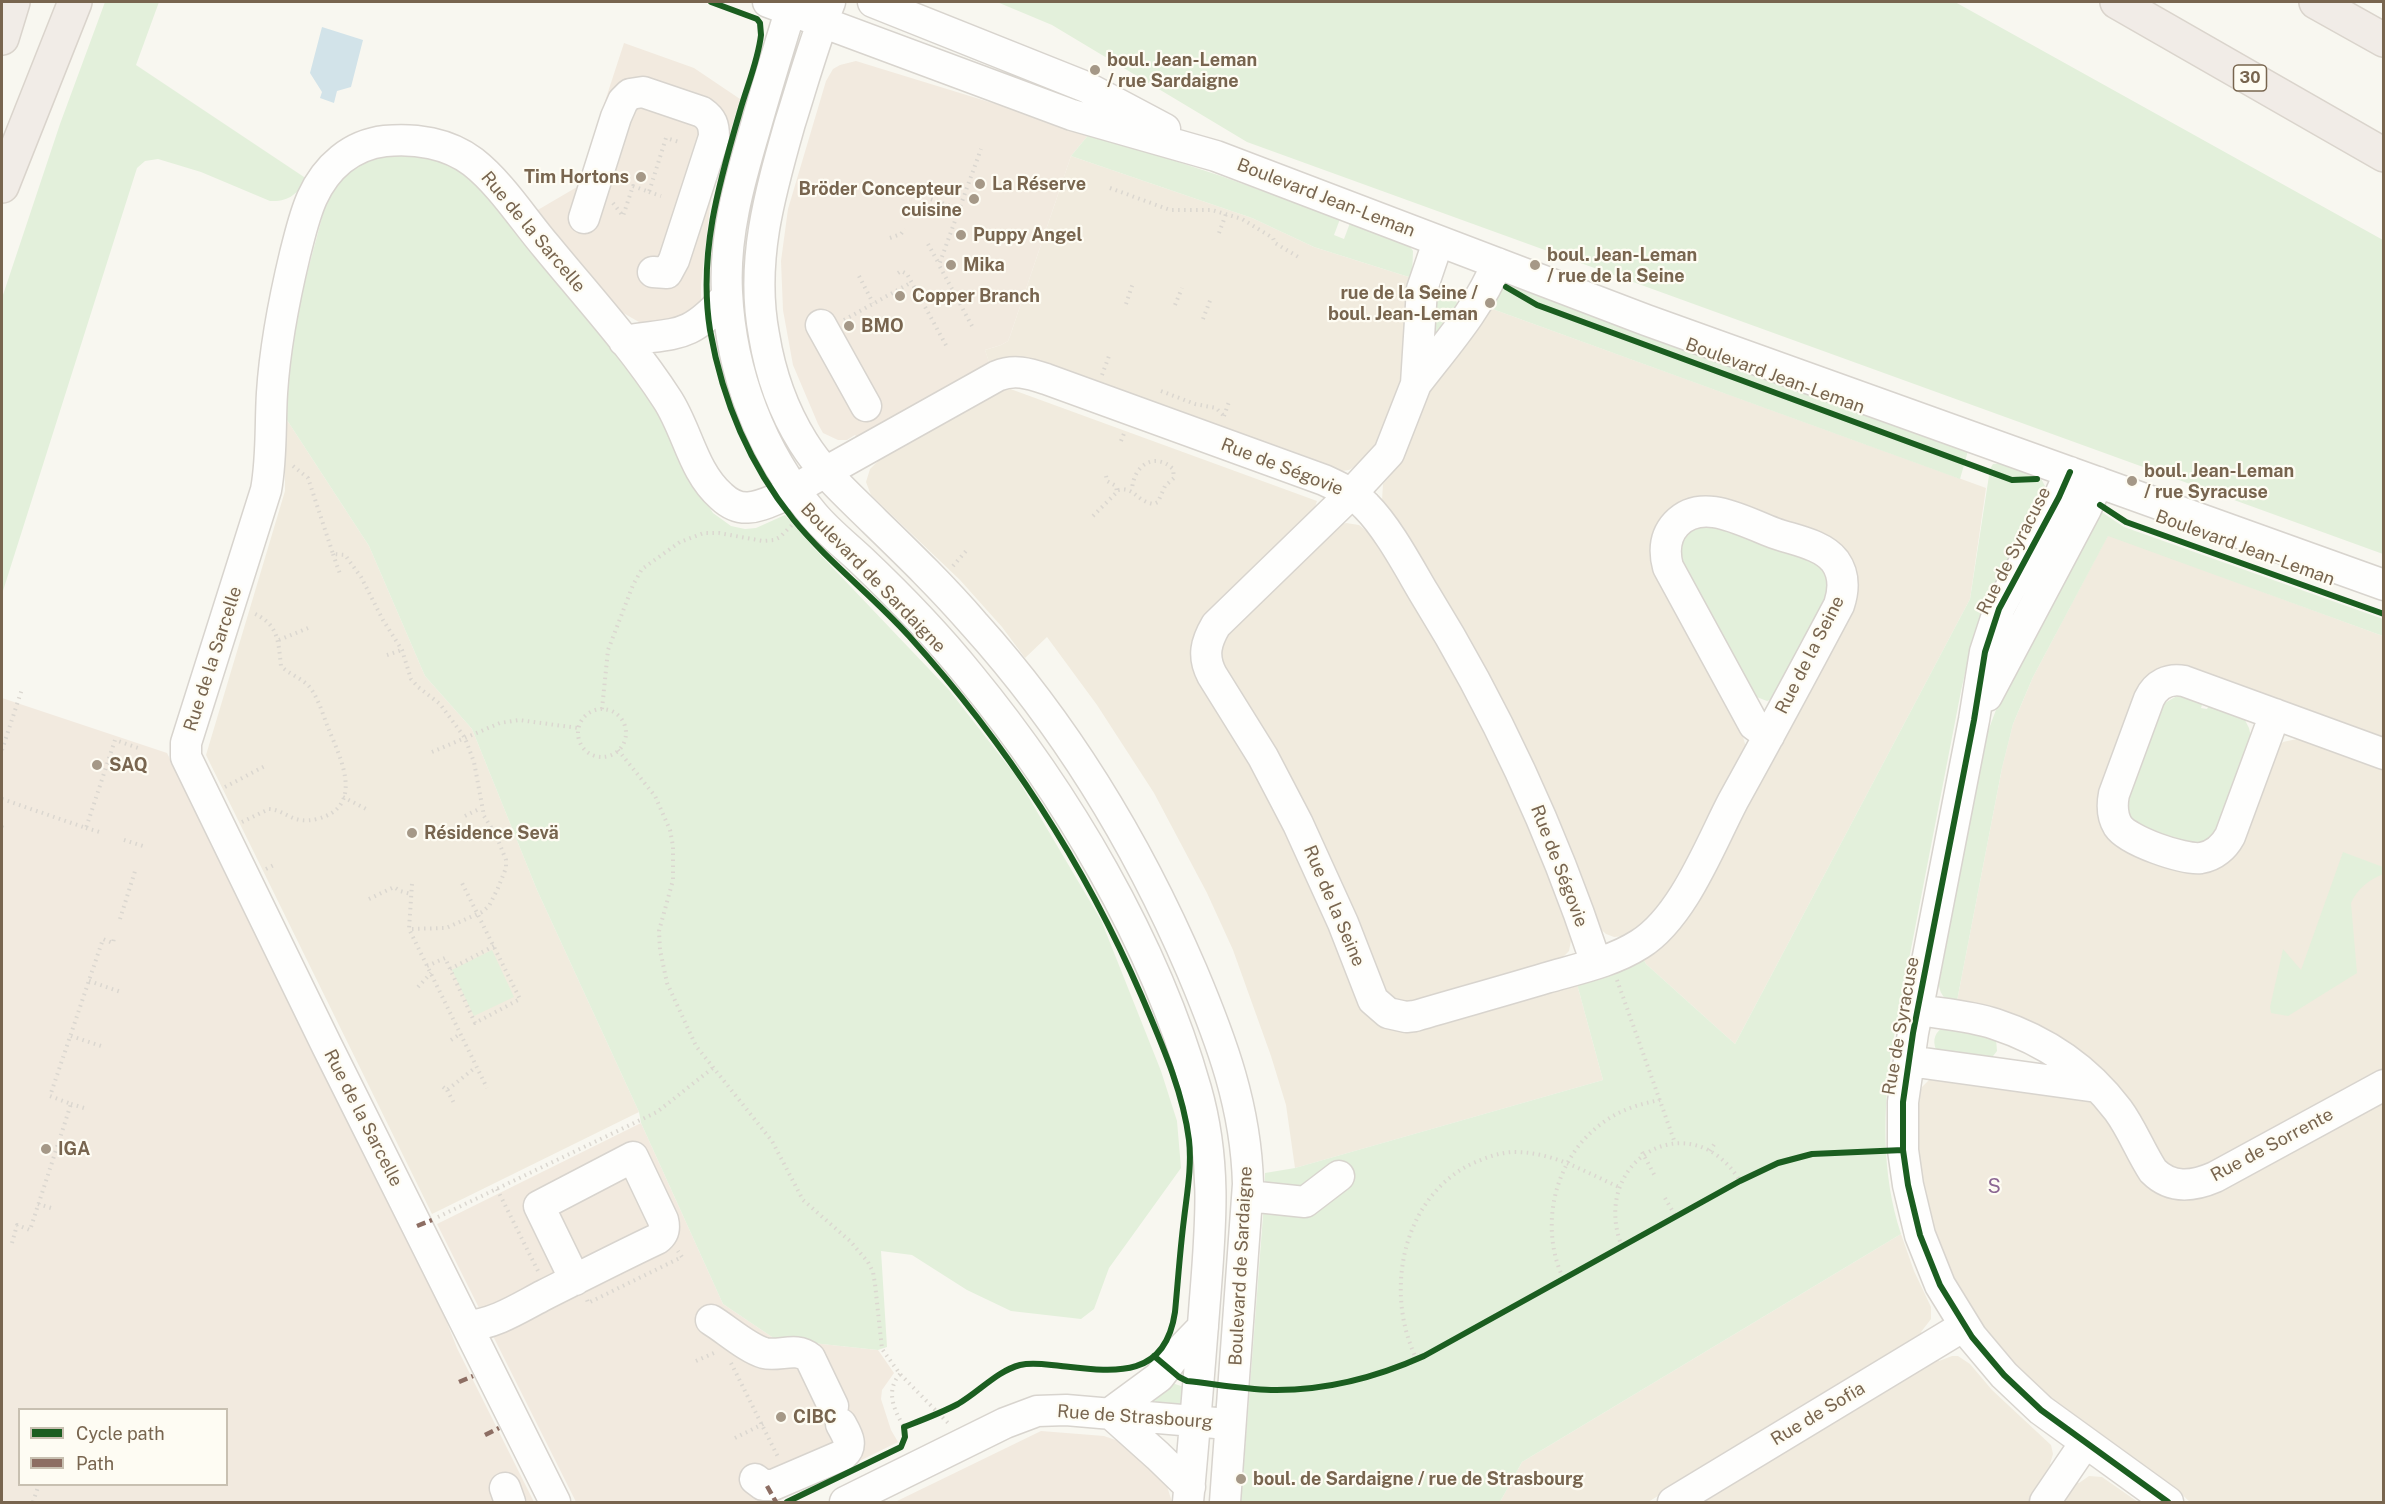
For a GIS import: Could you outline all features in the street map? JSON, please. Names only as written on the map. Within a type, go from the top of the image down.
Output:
[{"type":"highway","points":[[2,38],[13,2]]},
{"type":"highway","points":[[2,170],[52,2]]},
{"type":"highway","points":[[2,186],[75,2]]},
{"type":"highway","name":"30","points":[[2117,2],[2384,155]]},
{"type":"highway","points":[[2316,2],[2384,40]]},
{"type":"street","name":"Boulevard Jean-Leman","points":[[873,2],[900,7],[1086,87],[1215,156]]},
{"type":"street","name":"Boulevard Jean-Leman","points":[[784,4],[826,12],[1072,115],[1215,156],[1646,320],[2384,585]]},
{"type":"street","name":"Boulevard de Sardaigne","points":[[784,4],[734,204],[727,253],[727,296],[742,382],[792,509],[813,514],[890,588],[937,638],[1004,719],[1069,813],[1096,858],[1134,933],[1168,1009],[1187,1061],[1203,1116],[1208,1142],[1212,1199],[1189,1495]]},
{"type":"street","name":"Boulevard de Sardaigne","points":[[826,12],[770,195],[761,240],[759,288],[764,337],[780,394],[803,442],[826,472],[942,589],[997,650],[1065,739],[1112,812],[1160,901],[1220,1041],[1236,1090],[1244,1129],[1248,1196],[1225,1503]]},
{"type":"street","points":[[584,218],[619,108],[630,94],[643,92],[702,112],[714,128],[714,137],[674,261],[667,273],[653,272]]},
{"type":"street","name":"Rue de la Sarcelle","points":[[555,1503],[186,758],[186,743],[266,490],[270,471],[272,395],[277,342],[299,241],[312,198],[334,164],[361,148],[378,142],[400,140],[443,146],[473,162],[501,191],[624,341],[668,400],[703,473],[716,492],[732,504],[750,508],[760,506],[792,509]]},
{"type":"street","name":"Rue de la Seine","points":[[1416,384],[1422,289],[1438,242]]},
{"type":"street","name":"Rue de la Seine","points":[[1497,263],[1478,302],[1416,384],[1389,453],[1351,494],[1216,626],[1205,654],[1206,665],[1263,757],[1299,824],[1343,923],[1369,992],[1380,1008],[1388,1013],[1406,1017],[1605,968],[1654,933],[1689,887],[1839,605],[1844,587],[1840,570],[1831,557],[1820,549],[1717,512],[1695,512],[1679,520],[1668,537],[1665,547],[1668,567],[1754,725],[1769,736]]},
{"type":"street","points":[[624,341],[666,337],[688,331],[709,317],[727,296]]},
{"type":"street","points":[[830,324],[866,406]]},
{"type":"street","name":"Rue de Ségovie","points":[[792,509],[826,472],[996,376],[1007,372],[1020,372],[1046,379],[1324,480],[1351,494],[1368,507],[1409,567],[1479,687],[1539,813],[1605,968]]},
{"type":"street","name":"Rue de Syracuse","points":[[2070,472],[1993,622],[1981,673],[1918,1010],[1903,1102],[1902,1133],[1908,1185],[1925,1250],[1964,1326],[1992,1362],[2028,1398],[2168,1503]]},
{"type":"street","name":"Rue de Syracuse","points":[[1974,720],[2086,509],[2098,482]]},
{"type":"street","points":[[2275,714],[2230,836],[2220,850],[2202,858],[2183,856],[2130,837],[2117,824],[2112,804],[2114,794],[2149,699],[2157,687],[2169,681],[2184,681],[2275,714],[2384,754]]},
{"type":"street","name":"Rue de Sorrente","points":[[1918,1010],[1978,1019],[2028,1036],[2061,1055],[2097,1087],[2118,1110],[2153,1171],[2169,1183],[2188,1186],[2215,1177],[2384,1085]]},
{"type":"street","points":[[1909,1061],[2097,1087]]},
{"type":"street","points":[[1248,1196],[1305,1214],[1311,1198],[1340,1176]]},
{"type":"street","points":[[467,1326],[484,1325],[580,1288]]},
{"type":"street","points":[[711,1320],[763,1353],[792,1352],[810,1358],[849,1441],[849,1447],[843,1455],[773,1485],[763,1485],[755,1479]]},
{"type":"street","name":"Rue de Sofia","points":[[1673,1503],[1964,1326]]},
{"type":"street","points":[[1189,1495],[1158,1456],[1110,1413],[1159,1377],[1175,1356],[1203,1327]]},
{"type":"street","name":"Rue de Strasbourg","points":[[845,1503],[1024,1415],[1037,1411],[1110,1413],[1231,1424]]},
{"type":"street","points":[[2045,1503],[2085,1443]]},
{"type":"path","points":[[649,192],[666,138],[679,142]]},
{"type":"path","points":[[940,263],[954,233],[956,216],[967,196],[981,149]]},
{"type":"path","points":[[611,202],[623,216],[633,186],[661,196]]},
{"type":"path","points":[[1110,188],[1170,210],[1199,208],[1226,214],[1259,228],[1273,238],[1275,243],[1300,258]]},
{"type":"path","points":[[931,198],[959,209]]},
{"type":"path","points":[[1219,233],[1226,214]]},
{"type":"path","points":[[956,216],[962,219]]},
{"type":"path","points":[[890,238],[896,237],[905,229]]},
{"type":"path","points":[[928,244],[972,326]]},
{"type":"path","points":[[945,249],[950,252]]},
{"type":"path","points":[[940,263],[946,263]]},
{"type":"path","points":[[898,273],[904,271],[912,282],[947,347]]},
{"type":"path","points":[[859,276],[873,303]]},
{"type":"path","points":[[830,324],[866,308],[912,282]]},
{"type":"path","points":[[1126,304],[1133,283]]},
{"type":"path","points":[[1175,306],[1182,288]]},
{"type":"path","points":[[1203,319],[1211,298]]},
{"type":"path","points":[[1161,391],[1195,404],[1216,408],[1224,416]]},
{"type":"path","points":[[1094,516],[1118,490],[1126,488],[1132,490],[1139,500],[1154,504],[1158,502],[1165,486],[1174,478],[1173,469],[1161,460],[1148,462],[1138,470],[1133,478],[1132,490]]},
{"type":"path","points":[[291,465],[308,478],[340,574]]},
{"type":"path","points":[[1106,476],[1107,481],[1116,486],[1118,490]]},
{"type":"path","points":[[602,709],[608,650],[633,585],[642,569],[680,542],[704,533],[719,533],[763,541],[774,540],[780,537],[792,509]]},
{"type":"path","points":[[947,572],[966,551]]},
{"type":"path","points":[[333,554],[345,555],[350,560],[402,650],[411,679],[440,704],[465,738],[474,762],[481,808],[506,860],[506,868],[494,897],[489,906],[478,914],[446,928],[409,929]]},
{"type":"path","points":[[236,825],[269,809],[292,819],[316,819],[336,810],[343,797],[346,783],[344,767],[313,692],[303,680],[281,666],[279,640],[268,623],[246,609]]},
{"type":"path","points":[[279,640],[308,628]]},
{"type":"path","points":[[387,655],[402,650]]},
{"type":"path","points":[[2,750],[22,689]]},
{"type":"path","points":[[602,709],[615,713],[623,724],[625,738],[618,750],[606,756],[597,756],[588,753],[580,742],[578,728],[585,716],[602,709]]},
{"type":"path","points":[[432,752],[500,723],[519,720],[578,728]]},
{"type":"path","points":[[86,828],[115,740],[141,749]]},
{"type":"path","points":[[618,750],[655,796],[670,830],[673,846],[672,880],[659,931],[660,950],[667,983],[696,1046],[772,1141],[803,1200],[850,1241],[868,1263],[873,1272],[875,1284],[882,1348],[900,1374],[949,1425]]},
{"type":"path","points":[[219,790],[265,766]]},
{"type":"path","points":[[343,797],[366,809],[367,807]]},
{"type":"path","points":[[2,799],[103,833]]},
{"type":"path","points":[[465,816],[481,808]]},
{"type":"path","points":[[124,840],[143,846],[142,849]]},
{"type":"path","points":[[120,919],[136,868]]},
{"type":"path","points":[[427,966],[444,958],[475,1023],[520,999],[462,883]]},
{"type":"path","points":[[412,884],[409,929],[487,1088]]},
{"type":"path","points":[[369,899],[394,887],[411,894]]},
{"type":"path","points":[[84,1108],[50,1096],[102,939],[113,943],[114,938]]},
{"type":"path","points":[[450,969],[494,946]]},
{"type":"path","points":[[1605,968],[1660,1100],[1675,1143]]},
{"type":"path","points":[[418,987],[431,974]]},
{"type":"path","points":[[89,981],[121,992]]},
{"type":"path","points":[[451,1040],[460,1034]]},
{"type":"path","points":[[71,1036],[104,1047]]},
{"type":"path","points":[[455,1106],[445,1088],[476,1067]]},
{"type":"path","points":[[432,1220],[657,1112],[714,1068]]},
{"type":"path","points":[[1563,1278],[1555,1258],[1551,1226],[1554,1198],[1568,1164],[1580,1145],[1605,1121],[1631,1107],[1660,1100]]},
{"type":"path","points":[[12,1243],[17,1225],[30,1230],[71,1104]]},
{"type":"path","points":[[1622,1247],[1611,1215],[1618,1187],[1626,1173],[1643,1153],[1675,1143],[1693,1144],[1710,1151],[1727,1164],[1740,1182]]},
{"type":"path","points":[[1710,1151],[1715,1143]]},
{"type":"path","points":[[1417,1360],[1405,1329],[1400,1288],[1406,1245],[1425,1205],[1457,1172],[1480,1160],[1515,1152],[1545,1155],[1618,1187]]},
{"type":"path","points":[[1643,1153],[1656,1178]]},
{"type":"path","points":[[1731,1186],[1749,1177]]},
{"type":"path","points":[[497,1189],[540,1276]]},
{"type":"path","points":[[1665,1197],[1676,1216]]},
{"type":"path","points":[[38,1204],[51,1208]]},
{"type":"path","points":[[1667,1222],[1685,1212]]},
{"type":"path","points":[[1612,1252],[1630,1242]]},
{"type":"path","points":[[580,1288],[588,1303],[682,1257]]},
{"type":"path","points":[[1553,1284],[1573,1273]]},
{"type":"path","points":[[696,1361],[723,1348]]},
{"type":"path","points":[[1409,1363],[1424,1356]]},
{"type":"path","points":[[728,1358],[764,1424],[783,1467]]},
{"type":"path","points":[[900,1374],[893,1384],[891,1398],[904,1431],[912,1424]]},
{"type":"path","points":[[929,1417],[948,1409]]},
{"type":"path","points":[[735,1438],[764,1424]]},
{"type":"path","points":[[33,1503],[39,1486]]},
{"type":"shaded area","points":[[322,27],[363,40],[351,87],[337,91],[334,103],[320,98],[322,92],[310,73]]},
{"type":"shaded area","points":[[624,43],[694,68],[740,99],[711,198],[701,304],[687,316],[653,324],[639,322],[618,310],[536,211],[577,187]]},
{"type":"shaded area","points":[[856,61],[1090,133],[1071,156],[1008,341],[985,350],[990,365],[858,439],[855,435],[847,440],[838,440],[823,433],[793,365],[783,310],[781,261],[788,209],[826,81],[833,69]]},
{"type":"shaded area","points":[[1071,156],[1252,218],[1314,247],[1412,278],[1403,378],[1378,446],[1349,470],[1332,470],[990,365],[985,350],[1008,341]]},
{"type":"shaded area","points":[[1487,307],[1986,488],[1970,599],[1735,1044],[1646,964],[1643,958],[1851,610],[1707,497],[1691,498],[1675,506],[1746,747],[1677,881],[1650,919],[1626,936],[1614,937],[1606,934],[1598,927],[1382,501],[1383,484],[1403,460],[1432,385]]},
{"type":"shaded area","points":[[1005,387],[1317,501],[1314,510],[1205,619],[1272,800],[1367,1012],[1577,984],[1603,1080],[1295,1168],[1286,1105],[1233,950],[1207,893],[1154,793],[1097,705],[1047,637],[1025,658],[1002,627],[960,580],[871,495],[866,482],[870,469],[877,462],[875,458]]},
{"type":"shaded area","points":[[285,417],[369,546],[425,676],[472,729],[537,890],[639,1112],[432,1214],[206,755],[285,491]]},
{"type":"shaded area","points":[[1346,523],[1359,525],[1370,534],[1402,581],[1458,673],[1533,829],[1572,936],[1569,951],[1558,962],[1411,1004],[1402,1004],[1386,996],[1218,659],[1221,640],[1340,525]]},
{"type":"shaded area","points":[[2108,535],[2383,636],[2383,740],[2182,667],[2172,665],[2162,667],[2145,677],[2139,685],[2101,792],[2276,749],[2283,742],[2297,739],[2383,768],[2383,1071],[2190,1174],[2165,1166],[2124,1097],[1956,1006],[2002,768],[2013,724],[2033,677]]},
{"type":"shaded area","points":[[2,698],[167,753],[440,1305],[457,1348],[534,1502],[2,1502]]},
{"type":"shaded area","points":[[1940,1076],[2078,1094],[2097,1106],[2110,1120],[2144,1181],[2158,1194],[2173,1199],[2189,1200],[2205,1196],[2383,1099],[2383,1502],[2190,1502],[2176,1489],[2064,1411],[2021,1374],[1975,1317],[1950,1274],[1931,1226],[1915,1132],[1922,1087],[1930,1079]]},
{"type":"shaded area","points":[[641,1123],[723,1304],[775,1339],[878,1350],[894,1373],[882,1390],[881,1399],[891,1430],[898,1442],[776,1502],[576,1502],[437,1224]]},
{"type":"shaded area","points":[[1901,1234],[1914,1271],[1931,1307],[1931,1319],[1921,1332],[1923,1336],[1648,1502],[1500,1502],[1522,1462]]},
{"type":"shaded area","points":[[1958,1356],[1970,1364],[1992,1390],[2051,1445],[2053,1454],[2050,1464],[2053,1466],[2030,1502],[1698,1502],[1937,1357],[1939,1361]]},
{"type":"shaded area","points":[[1041,1431],[1104,1436],[1127,1444],[1166,1483],[1172,1502],[895,1502]]},
{"type":"shaded area","points":[[2089,1476],[2102,1477],[2138,1502],[2061,1502],[2075,1481],[2079,1483]]},
{"type":"green space","points":[[105,2],[159,2],[136,65],[307,179],[292,196],[270,201],[201,172],[158,159],[145,161],[137,168],[2,594],[2,298],[60,124]]},
{"type":"green space","points":[[997,2],[1955,2],[2383,240],[2383,554],[1247,142],[1052,25]]},
{"type":"green space","points":[[1090,133],[1221,176],[1340,219],[1334,235],[1344,239],[1350,223],[1409,245],[1413,251],[1412,278],[1314,247],[1252,218],[1071,156]]},
{"type":"green space","points":[[390,155],[416,156],[439,161],[460,171],[481,187],[653,398],[694,483],[713,513],[731,526],[745,529],[756,528],[785,515],[949,690],[1016,776],[1101,920],[1161,1071],[1177,1121],[1181,1168],[1109,1268],[1094,1309],[1081,1319],[1011,1311],[967,1290],[912,1255],[881,1251],[887,1347],[878,1350],[775,1339],[723,1304],[641,1123],[639,1112],[537,890],[472,729],[425,676],[369,546],[285,417],[293,335],[324,210],[335,187],[350,169],[368,159]]},
{"type":"green space","points":[[1517,282],[1968,451],[1960,479],[1487,307],[1501,289]]},
{"type":"green space","points":[[1443,295],[1456,300],[1458,307],[1431,350],[1431,301]]},
{"type":"green space","points":[[2005,463],[2039,475],[2045,486],[2043,497],[1983,611],[1972,642],[1892,1047],[1887,1094],[1887,1165],[1901,1234],[1522,1462],[1500,1502],[1241,1502],[1265,1173],[1295,1168],[1603,1080],[1577,984],[1643,958],[1646,964],[1735,1044],[1970,599],[1990,469],[1993,464]]},
{"type":"green space","points":[[2097,509],[2124,527],[2383,619],[2383,636],[2108,536],[2033,677],[2013,724],[2002,768],[1956,1006],[1943,996],[1938,972],[1987,734],[2003,691]]},
{"type":"green space","points":[[1705,523],[1813,560],[1826,569],[1831,592],[1773,699],[1767,701],[1754,696],[1680,561],[1681,540],[1691,529]]},
{"type":"green space","points":[[2177,696],[2187,696],[2203,702],[2201,708],[2207,709],[2209,705],[2245,720],[2251,737],[2217,832],[2212,840],[2197,846],[2138,827],[2127,814],[2126,799],[2163,704]]},
{"type":"green space","points":[[2343,852],[2383,867],[2383,874],[2364,885],[2351,903],[2357,973],[2288,1016],[2271,1013],[2270,1007],[2283,949],[2301,970]]},
{"type":"green space","points":[[492,950],[514,997],[474,1016],[452,970]]},
{"type":"green space","points":[[1945,1026],[1996,1039],[1997,1051],[1990,1060],[1936,1050],[1935,1036]]},
{"type":"green space","points":[[1172,1383],[1187,1388],[1183,1405],[1148,1406],[1146,1401]]},
{"type":"marked path","points":[[417,1226],[432,1220]]},
{"type":"marked path","points":[[459,1382],[473,1376]]},
{"type":"marked path","points":[[485,1435],[499,1428]]},
{"type":"marked path","points":[[767,1486],[776,1502]]},
{"type":"cycle path","points":[[711,2],[757,19],[760,23],[761,35],[755,64],[718,192],[707,274],[707,302],[715,355],[739,429],[763,476],[793,519],[820,549],[895,621],[945,677],[1010,762],[1069,852],[1119,947],[1164,1049],[1182,1103],[1190,1150],[1175,1312],[1169,1334],[1160,1350],[1149,1361],[1134,1367],[1100,1370],[1036,1364],[1012,1368],[958,1404],[904,1427],[905,1437],[901,1447],[787,1502]]},
{"type":"cycle path","points":[[1506,287],[1537,305],[2012,480],[2037,479]]},
{"type":"cycle path","points":[[2070,472],[1999,609],[1985,652],[1974,720],[1913,1033],[1903,1102],[1903,1150],[1908,1185],[1920,1235],[1940,1285],[1972,1337],[2004,1375],[2041,1410],[2168,1502]]},
{"type":"cycle path","points":[[2100,505],[2126,522],[2384,614]]},
{"type":"cycle path","points":[[1154,1356],[1187,1381],[1250,1389],[1311,1388],[1368,1377],[1424,1356],[1740,1181],[1778,1163],[1812,1154],[1903,1150]]},
{"type":"place","name":"boul. Jean-Leman / rue Sardaigne","points":[[1095,70]]},
{"type":"place","name":"Tim Hortons","points":[[641,177]]},
{"type":"place","name":"La Réserve","points":[[980,184]]},
{"type":"place","name":"Bröder Concepteur cuisine","points":[[974,199]]},
{"type":"place","name":"Puppy Angel","points":[[961,235]]},
{"type":"place","name":"Mika","points":[[951,265]]},
{"type":"place","name":"boul. Jean-Leman / rue de la Seine","points":[[1535,265]]},
{"type":"place","name":"Copper Branch","points":[[900,296]]},
{"type":"place","name":"rue de la Seine / boul. Jean-Leman","points":[[1490,303]]},
{"type":"place","name":"BMO","points":[[849,326]]},
{"type":"place","name":"boul. Jean-Leman / rue Syracuse","points":[[2132,481]]},
{"type":"place","name":"SAQ","points":[[97,765]]},
{"type":"place","name":"Résidence Sevä","points":[[412,833]]},
{"type":"place","name":"IGA","points":[[46,1149]]},
{"type":"place","name":"CIBC","points":[[781,1417]]},
{"type":"place","name":"boul. de Sardaigne / rue de Strasbourg","points":[[1241,1479]]},
{"type":"district","name":"S","points":[[1995,1187]]}]
